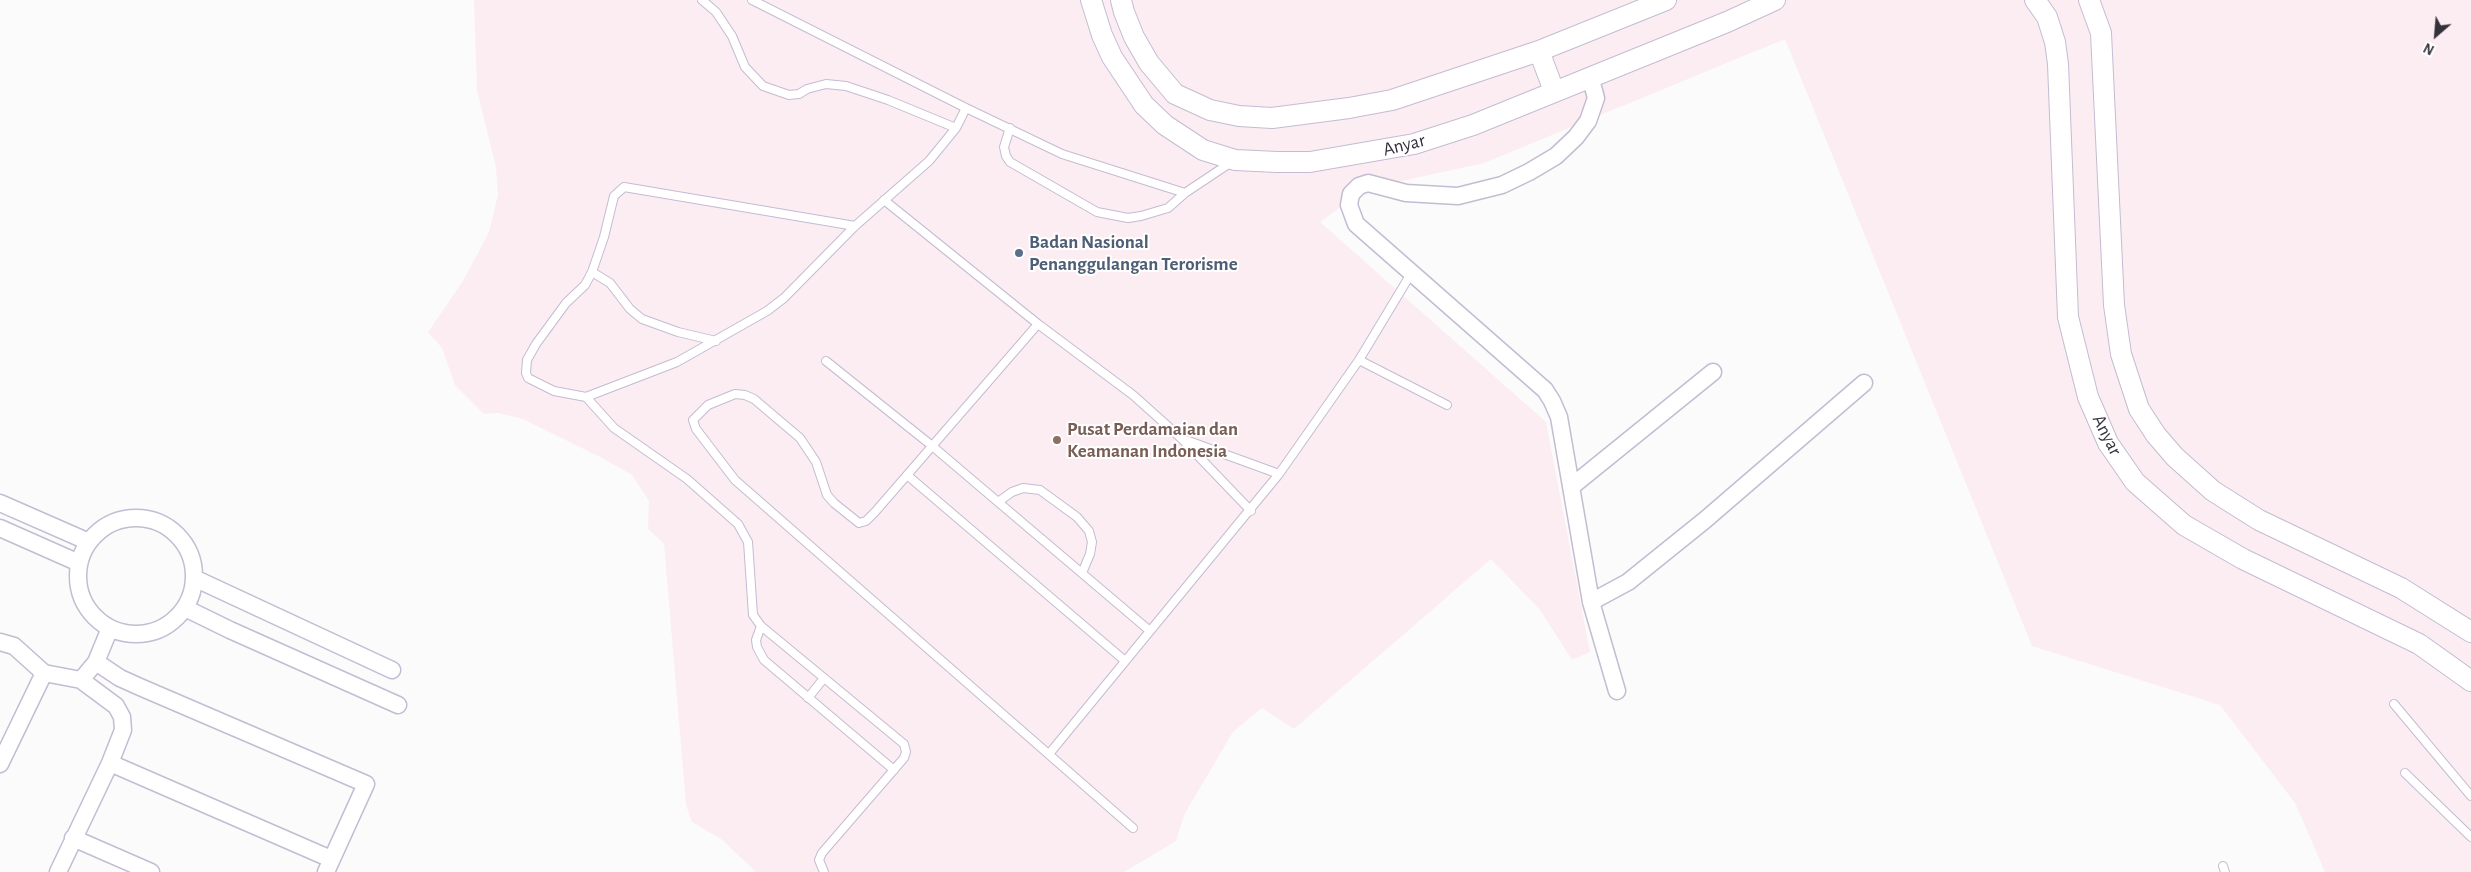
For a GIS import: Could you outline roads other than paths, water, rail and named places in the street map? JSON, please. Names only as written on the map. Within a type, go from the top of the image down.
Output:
[{"type":"street","name":"Anyar","points":[[1091,0],[1102,35],[1112,57],[1144,105],[1184,139],[1203,150],[1235,160],[1310,162],[1414,144],[1473,125],[1727,22],[1774,0]]},
{"type":"street","points":[[1121,0],[1134,36],[1149,63],[1175,94],[1192,104],[1239,116],[1272,118],[1392,100],[1538,51],[1666,0]]},
{"type":"street","name":"Anyar","points":[[2035,0],[2047,17],[2056,42],[2068,317],[2088,397],[2108,443],[2136,482],[2184,525],[2243,559],[2419,644],[2471,682]]},
{"type":"street","points":[[2089,0],[2101,32],[2114,305],[2121,354],[2139,409],[2156,435],[2175,457],[2213,492],[2259,520],[2401,588],[2471,632]]},
{"type":"street","points":[[1538,51],[1554,91]]},
{"type":"street","points":[[1590,76],[1596,98],[1588,121],[1576,137],[1556,156],[1520,176],[1502,185],[1458,196],[1406,193],[1368,183],[1359,186],[1351,194],[1349,205],[1356,224],[1545,390],[1559,417],[1592,602],[1617,691]]},
{"type":"street","points":[[1571,487],[1713,372]]},
{"type":"street","points":[[1592,602],[1628,582],[1705,520],[1864,384]]},
{"type":"street","points":[[0,504],[89,542]]},
{"type":"street","points":[[135,518],[151,520],[165,526],[182,542],[192,563],[194,578],[191,594],[184,608],[164,627],[151,632],[137,634],[110,628],[94,617],[83,601],[78,582],[79,563],[89,542],[105,526],[120,520],[135,518]]},
{"type":"street","points":[[0,528],[79,563]]},
{"type":"street","points":[[194,578],[392,670]]},
{"type":"street","points":[[184,608],[398,705]]},
{"type":"street","points":[[81,680],[96,662],[110,628]]},
{"type":"street","points":[[0,642],[14,646],[44,673],[81,680],[116,706],[122,717],[123,730],[110,763],[58,872]]},
{"type":"street","points":[[96,662],[120,678],[366,784],[328,865],[110,763]]},
{"type":"street","points":[[0,764],[44,673]]},
{"type":"street","points":[[73,838],[151,872]]},
{"type":"lane","points":[[702,0],[716,12],[732,36],[745,67],[762,86],[789,95],[798,94],[807,89],[826,84],[846,86],[888,100],[956,128]]},
{"type":"lane","points":[[752,0],[966,108],[1062,154],[1184,193]]},
{"type":"lane","points":[[855,226],[624,187],[614,196],[592,272],[585,285],[566,303],[536,344],[525,366],[528,378],[554,391],[586,396],[677,362],[716,340],[784,298],[855,226],[929,161],[956,128],[966,108]]},
{"type":"lane","points":[[1010,128],[1004,147],[1010,162],[1097,212],[1128,218],[1168,208],[1184,193],[1235,160]]},
{"type":"lane","points":[[884,200],[1038,324],[1133,395],[1181,438],[1251,511]]},
{"type":"lane","points":[[592,272],[610,283],[630,309],[642,319],[678,332],[716,340]]},
{"type":"lane","points":[[1049,754],[1124,660],[1251,511],[1279,474],[1359,360],[1412,272]]},
{"type":"lane","points":[[1038,324],[931,445],[875,512],[866,521],[859,523],[827,495],[816,462],[800,438],[754,399],[735,394],[708,405],[698,412],[693,420],[696,429],[735,480],[1133,828]]},
{"type":"lane","points":[[1359,360],[1447,405]]},
{"type":"lane","points":[[826,361],[931,445],[1150,631]]},
{"type":"lane","points":[[586,396],[614,428],[687,479],[741,528],[748,542],[753,615],[762,626],[904,744],[906,752],[904,758],[822,853],[819,860],[824,872]]},
{"type":"lane","points":[[1181,438],[1279,474]]},
{"type":"lane","points":[[907,475],[1124,660]]},
{"type":"lane","points":[[998,502],[1012,492],[1023,488],[1040,490],[1077,517],[1089,531],[1092,542],[1090,554],[1082,573]]},
{"type":"lane","points":[[762,626],[756,640],[760,655],[894,770]]},
{"type":"lane","points":[[808,698],[824,678]]},
{"type":"lane","points":[[2394,704],[2471,796]]},
{"type":"lane","points":[[2405,773],[2471,837]]},
{"type":"place","name":"Badan Nasional Penanggulangan Terorisme","points":[[1019,253]]},
{"type":"place","name":"Pusat Perdamaian dan Keamanan Indonesia","points":[[1057,440]]}]
